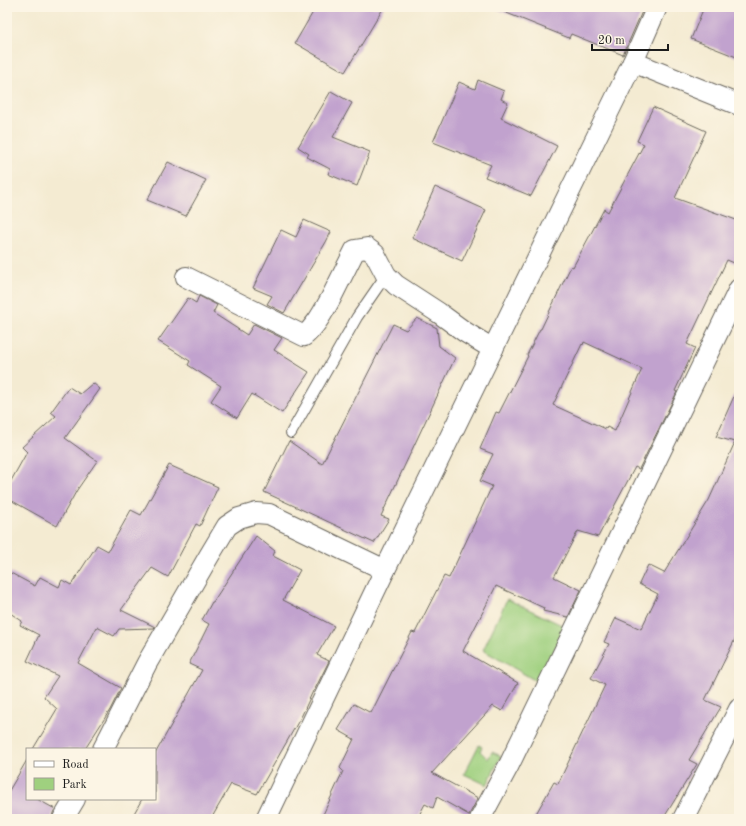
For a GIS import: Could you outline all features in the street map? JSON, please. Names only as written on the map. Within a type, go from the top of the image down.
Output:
[{"type":"street","points":[[266,819],[385,570],[633,62],[657,7]]},
{"type":"street","points":[[633,62],[739,105]]},
{"type":"street","points":[[186,276],[304,336],[312,329],[324,310],[344,274],[355,250],[367,248],[375,254],[386,275],[396,285],[440,313],[465,332],[493,349]]},
{"type":"street","points":[[480,819],[509,765],[739,289]]},
{"type":"street","points":[[103,748],[147,663],[209,556],[227,526],[239,518],[256,513],[270,514],[385,570]]},
{"type":"street","points":[[683,819],[739,709]]},
{"type":"street","points":[[63,819],[74,800]]},
{"type":"lane","points":[[291,433],[357,317],[386,275]]},
{"type":"green space","points":[[507,599],[568,628],[536,681],[483,650]]},
{"type":"green space","points":[[479,745],[482,747],[480,751],[488,759],[492,752],[501,756],[487,785],[464,774]]},
{"type":"building","points":[[316,7],[384,7],[345,72],[295,43]]},
{"type":"building","points":[[494,7],[644,7],[623,55],[571,34],[569,38]]},
{"type":"building","points":[[704,7],[739,7],[739,58],[691,39]]},
{"type":"building","points":[[478,80],[504,91],[501,99],[508,103],[501,118],[557,146],[531,196],[485,177],[491,165],[433,142],[459,82],[475,89]]},
{"type":"building","points":[[331,91],[352,103],[333,137],[370,152],[357,186],[328,174],[330,169],[307,157],[309,154],[298,147]]},
{"type":"building","points":[[653,107],[706,131],[675,198],[739,221],[739,265],[727,260],[687,344],[695,348],[675,391],[677,392],[639,469],[635,467],[598,537],[578,531],[554,577],[581,590],[568,617],[543,611],[544,608],[496,586],[463,651],[518,683],[502,711],[493,706],[432,773],[478,798],[469,815],[437,797],[433,808],[425,804],[417,819],[321,819],[343,771],[340,768],[354,739],[338,730],[354,704],[371,713],[412,632],[415,633],[444,576],[449,578],[492,486],[480,481],[493,454],[480,449],[496,412],[499,413],[571,266],[573,267],[604,209],[608,212],[644,144],[637,141]],"holes":[[[584,342],[642,369],[615,431],[607,427],[606,429],[553,405]]]},
{"type":"building","points":[[168,162],[206,180],[186,216],[147,200]]},
{"type":"building","points":[[435,187],[486,210],[462,261],[412,238]]},
{"type":"building","points":[[304,220],[331,232],[284,313],[267,304],[272,296],[253,288],[281,230],[296,237]]},
{"type":"building","points":[[199,296],[217,305],[213,313],[247,335],[254,324],[282,338],[274,350],[309,372],[282,413],[252,394],[237,418],[211,401],[221,386],[188,365],[190,361],[158,341],[188,298],[196,303]]},
{"type":"building","points":[[417,318],[437,328],[439,346],[455,358],[381,516],[389,519],[374,543],[264,492],[289,441],[322,464],[393,324],[406,330]]},
{"type":"building","points":[[93,383],[100,389],[65,438],[97,461],[77,490],[57,526],[7,498],[7,488],[27,452],[22,447],[56,416],[51,412],[69,387],[80,394]]},
{"type":"building","points":[[739,385],[739,631],[705,700],[721,707],[689,760],[697,764],[663,819],[533,819],[554,782],[558,784],[605,685],[591,678],[609,644],[604,642],[616,618],[641,629],[658,594],[639,584],[648,565],[664,573],[709,500],[735,442],[716,437]]},
{"type":"building","points":[[169,465],[218,487],[200,526],[196,524],[168,577],[152,568],[121,610],[155,627],[119,629],[114,636],[97,627],[78,663],[121,688],[110,710],[86,748],[34,748],[57,709],[44,697],[58,676],[27,661],[39,635],[20,625],[22,621],[7,611],[7,571],[35,586],[40,577],[59,587],[62,580],[71,585],[97,545],[108,551],[131,510],[141,515]]},
{"type":"building","points":[[256,536],[275,551],[273,556],[300,570],[283,600],[334,626],[317,655],[329,661],[302,715],[257,794],[231,784],[211,819],[131,819],[141,800],[156,800],[156,752],[202,670],[189,664],[209,624],[202,620]]},
{"type":"building","points":[[26,762],[26,800],[39,800],[55,809],[52,819],[7,819],[7,794]]}]
